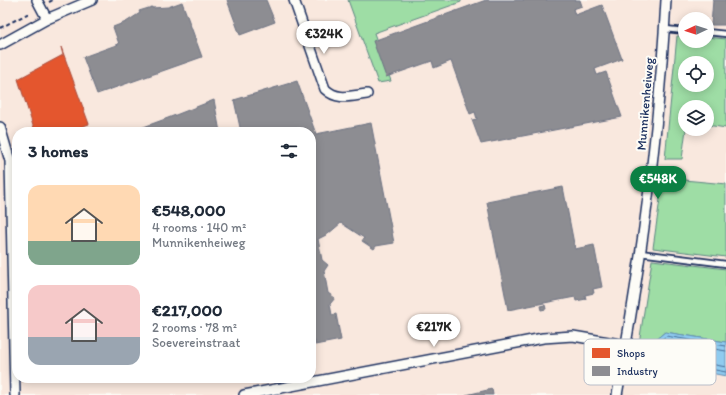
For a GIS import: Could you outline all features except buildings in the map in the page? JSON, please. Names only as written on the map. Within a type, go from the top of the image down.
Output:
[{"type":"street","points":[[0,45],[48,19],[92,0]]},
{"type":"street","points":[[294,0],[325,89],[331,95],[341,98],[367,94]]},
{"type":"street","name":"Munnikenheiweg","points":[[627,339],[654,152],[666,0]]},
{"type":"street","points":[[39,3],[48,19]]},
{"type":"street","points":[[0,127],[4,136],[10,161],[12,255]]},
{"type":"street","points":[[316,381],[543,338],[573,336],[591,339]]},
{"type":"street","points":[[15,383],[15,395]]},
{"type":"street","points":[[244,395],[307,383]]},
{"type":"street","name":"Munnikenheiweg","points":[[617,395],[619,385]]},
{"type":"lane","points":[[664,29],[678,30]]},
{"type":"lane","points":[[714,33],[726,34]]},
{"type":"lane","points":[[640,253],[726,264]]},
{"type":"path","points":[[0,28],[39,3],[53,0]]},
{"type":"shaded area","points":[[0,0],[726,0],[726,395],[0,395]]},
{"type":"green space","points":[[348,0],[461,0],[461,2],[374,33],[391,81],[378,83]]},
{"type":"green space","points":[[677,36],[678,48],[714,48],[714,38],[726,39],[726,128],[714,126],[714,100],[678,100],[678,136],[685,136],[682,159],[665,159]]},
{"type":"green space","points":[[663,178],[726,184],[726,257],[653,248]]},
{"type":"green space","points":[[652,260],[726,269],[726,342],[716,340],[716,339],[665,332],[656,339],[640,339]]},
{"type":"water","points":[[665,332],[708,339],[656,339]]},
{"type":"water","points":[[716,340],[726,342],[726,376],[716,374]]}]
